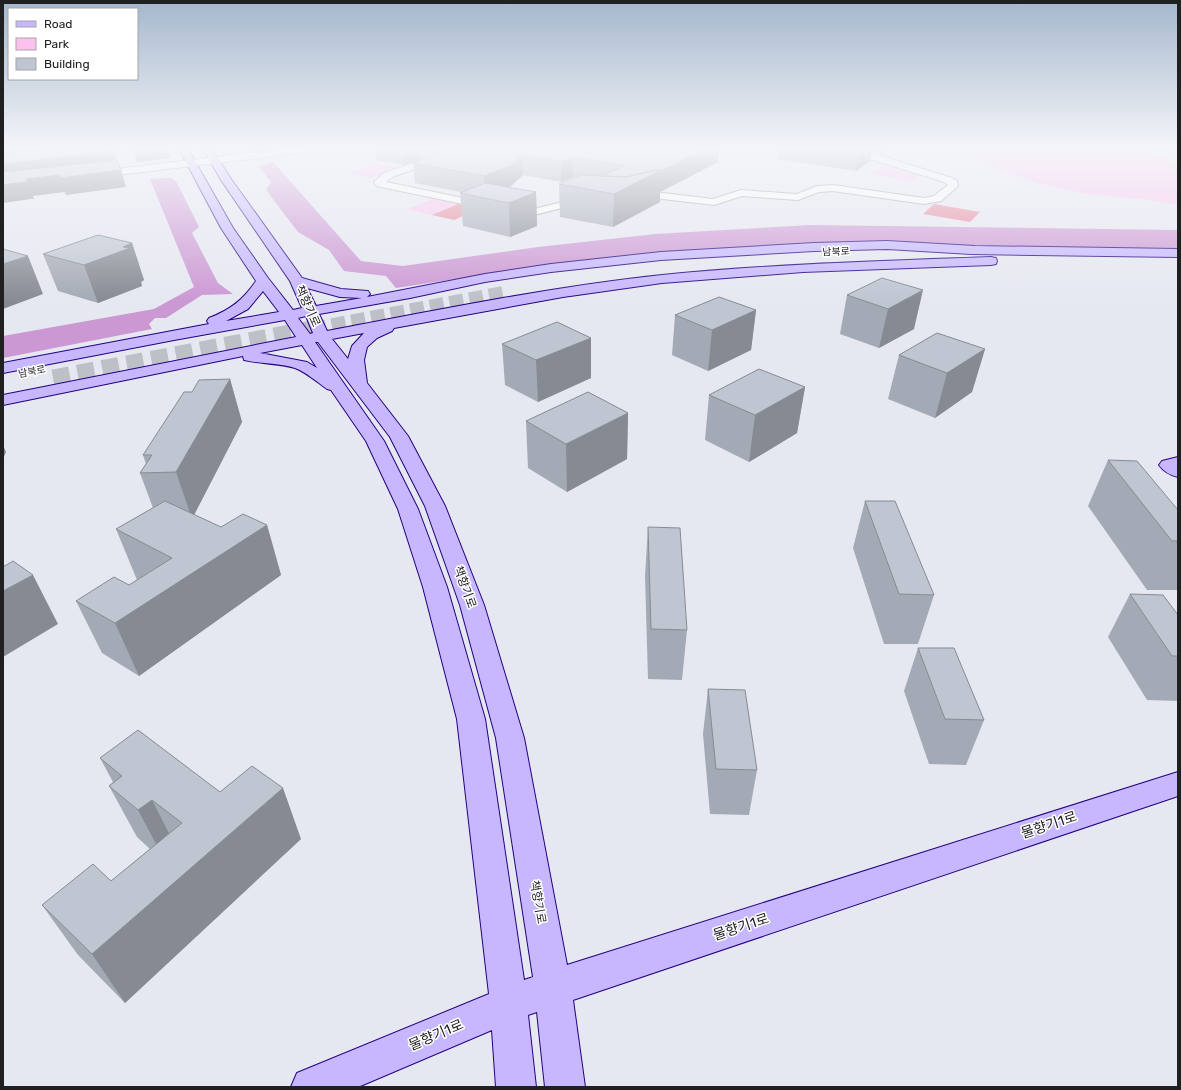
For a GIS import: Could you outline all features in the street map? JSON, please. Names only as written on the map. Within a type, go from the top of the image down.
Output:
[{"type":"main road","name":"책향기로","points":[[212,200],[227,228],[263,281],[300,313],[314,338],[349,386],[399,436],[431,499],[472,604],[510,738],[553,988],[565,1087]]},
{"type":"main road","name":"책향기로","points":[[235,200],[259,228],[297,281],[300,313]]},
{"type":"main road","points":[[3,368],[174,335],[410,294],[507,275],[661,256],[836,246],[887,245],[987,256]]},
{"type":"main road","name":"남북로","points":[[500,289],[752,264],[987,256],[1178,253]]},
{"type":"main road","points":[[3,400],[219,356],[430,316],[573,291],[704,276],[987,256]]},
{"type":"main road","name":"남북로","points":[[987,256],[1147,265]]},
{"type":"main road","points":[[174,335],[224,318],[239,309],[250,302],[263,281]]},
{"type":"main road","points":[[297,281],[340,293],[410,294]]},
{"type":"main road","points":[[410,294],[388,301],[382,305],[382,310],[396,316],[411,318],[430,316]]},
{"type":"main road","points":[[219,356],[268,358],[286,361],[301,365],[349,386],[356,356],[361,343],[371,334],[407,321]]},
{"type":"main road","points":[[172,366],[202,355],[216,343],[209,335],[174,335]]},
{"type":"main road","name":"남북로","points":[[3,377],[57,372],[3,388]]},
{"type":"main road","name":"책향기로","points":[[349,386],[408,509],[436,586],[471,719],[510,1004],[516,1087]]},
{"type":"main road","points":[[1178,463],[1169,465],[1178,471]]},
{"type":"main road","name":"물향기1로","points":[[311,1087],[510,1004],[553,988],[1178,784]]},
{"type":"street","points":[[453,200],[499,210],[534,212],[574,202],[603,204]]},
{"type":"street","points":[[625,205],[643,200]]},
{"type":"street","points":[[691,200],[706,202],[723,200]]},
{"type":"street","points":[[916,200],[931,200]]},
{"type":"shaded area","points":[[159,200],[185,200],[199,227],[192,233],[218,283],[233,294],[202,295],[166,318],[155,318],[149,324],[152,329],[3,358],[3,336],[154,309],[194,287]]},
{"type":"shaded area","points":[[274,200],[307,200],[361,261],[403,266],[538,247],[655,234],[810,225],[1178,230],[1178,249],[901,244],[521,269],[396,288],[386,276],[344,271],[329,250],[298,232]]},
{"type":"shaded area","points":[[458,204],[479,209],[454,220],[432,215]]},
{"type":"shaded area","points":[[934,204],[980,212],[970,222],[923,214]]},
{"type":"green space","points":[[431,200],[458,204],[432,215],[407,209]]},
{"type":"green space","points":[[1149,200],[1178,200],[1178,205]]},
{"type":"building","points":[[494,200],[517,200],[509,203]]},
{"type":"building","points":[[98,235],[132,243],[123,247],[130,248],[84,265],[43,254]]},
{"type":"building","points":[[3,249],[28,256],[3,264]]},
{"type":"building","points":[[882,278],[923,290],[888,309],[847,295]]},
{"type":"building","points":[[719,297],[756,310],[712,330],[675,315]]},
{"type":"building","points":[[557,322],[591,338],[536,360],[502,344]]},
{"type":"building","points":[[937,333],[985,349],[947,373],[899,355]]},
{"type":"building","points":[[759,369],[805,387],[755,415],[709,395]]},
{"type":"building","points":[[230,379],[176,472],[140,473],[152,455],[143,455],[184,392],[192,392],[199,380]]},
{"type":"building","points":[[588,392],[628,413],[566,444],[526,421]]},
{"type":"building","points":[[1108,460],[1137,461],[1178,510],[1178,541],[1172,541]]},
{"type":"building","points":[[165,501],[221,527],[243,514],[267,525],[115,623],[76,601],[114,577],[129,585],[172,558],[116,529]]},
{"type":"building","points":[[865,501],[895,501],[934,595],[899,594]]},
{"type":"building","points":[[648,527],[680,528],[687,630],[651,629]]},
{"type":"building","points":[[13,561],[33,575],[3,591],[3,567]]},
{"type":"building","points":[[1130,594],[1163,595],[1178,615],[1178,656],[1172,656]]},
{"type":"building","points":[[918,648],[954,648],[984,720],[945,719]]},
{"type":"building","points":[[708,689],[745,690],[757,770],[716,769]]},
{"type":"building","points":[[138,730],[220,792],[252,766],[283,788],[92,954],[42,905],[93,864],[111,881],[182,823],[152,800],[138,810],[109,786],[122,776],[100,758]]},
{"type":"tunnel","points":[[312,329],[503,293]]},
{"type":"tunnel","points":[[53,378],[317,328]]}]
